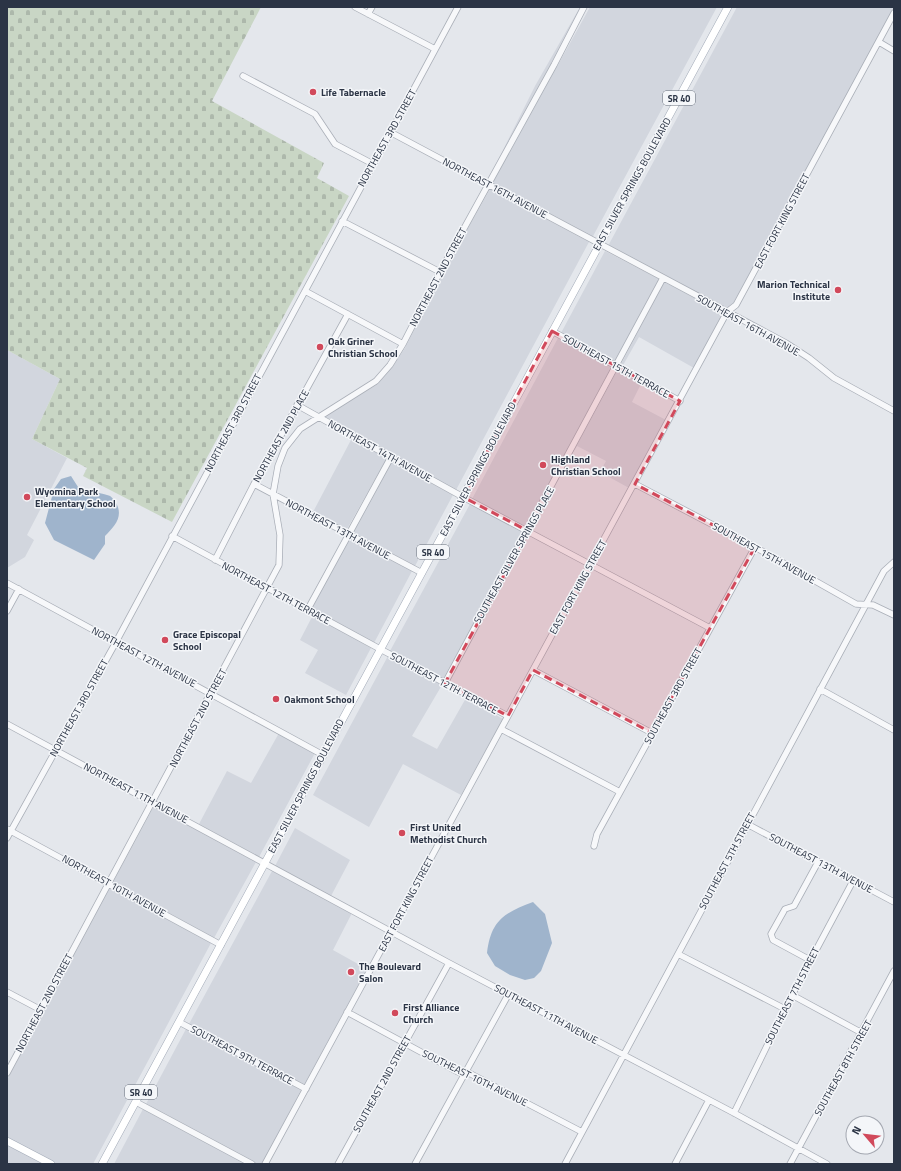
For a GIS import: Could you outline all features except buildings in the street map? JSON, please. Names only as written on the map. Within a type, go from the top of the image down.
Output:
[{"type":"main road","name":"EAST SILVER SPRINGS BOULEVARD","points":[[104,1163],[380,649],[728,7]]},
{"type":"main road","points":[[7,1141],[51,1164]]},
{"type":"street","points":[[356,7],[435,49]]},
{"type":"street","points":[[368,14],[372,7]]},
{"type":"street","name":"NORTHEAST 3RD STREET","points":[[7,838],[9,830],[116,642],[458,7]]},
{"type":"street","name":"NORTHEAST 2ND STREET","points":[[7,1073],[279,565],[280,535],[273,494],[278,466],[284,451],[300,429],[376,381],[390,364],[403,344],[440,272],[584,7]]},
{"type":"street","name":"EAST FORT KING STREET","points":[[265,1164],[727,312],[736,305],[894,13]]},
{"type":"street","points":[[879,42],[894,50]]},
{"type":"street","points":[[243,76],[315,114],[335,144],[373,164]]},
{"type":"street","name":"NORTHEAST 16TH AVENUE","points":[[390,132],[599,245]]},
{"type":"street","points":[[342,220],[440,272]]},
{"type":"street","name":"SOUTHEAST 16TH AVENUE","points":[[599,245],[786,343],[809,358],[834,378],[894,411]]},
{"type":"street","name":"SOUTHEAST SILVER SPRINGS PLACE","points":[[444,683],[528,531],[663,278]]},
{"type":"street","points":[[305,291],[403,344]]},
{"type":"street","name":"NORTHEAST 2ND PLACE","points":[[215,560],[254,484],[348,314]]},
{"type":"street","name":"SOUTHEAST 15TH TERRACE","points":[[552,331],[680,401]]},
{"type":"street","name":"NORTHEAST 14TH AVENUE","points":[[298,406],[319,416],[463,497],[710,628]]},
{"type":"street","points":[[275,446],[284,451]]},
{"type":"street","points":[[308,609],[348,533],[391,457]]},
{"type":"street","name":"NORTHEAST 13TH AVENUE","points":[[254,484],[422,573]]},
{"type":"street","name":"SOUTHEAST 15TH AVENUE","points":[[635,484],[755,547],[856,604],[866,604],[894,615]]},
{"type":"street","name":"NORTHEAST 12TH TERRACE","points":[[172,536],[380,649]]},
{"type":"street","name":"SOUTHEAST 3RD STREET","points":[[594,846],[597,834],[755,547]]},
{"type":"street","name":"SOUTHEAST 5TH STREET","points":[[565,1164],[884,571],[894,562]]},
{"type":"street","name":"NORTHEAST 12TH AVENUE","points":[[7,583],[324,755]]},
{"type":"street","points":[[7,611],[19,589]]},
{"type":"street","name":"SOUTHEAST 12TH TERRACE","points":[[380,649],[508,716]]},
{"type":"street","points":[[533,670],[652,733]]},
{"type":"street","points":[[820,689],[894,730]]},
{"type":"street","name":"NORTHEAST 11TH AVENUE","points":[[7,724],[153,802],[264,864]]},
{"type":"street","name":"SOUTHEAST 12TH TERRACE","points":[[501,729],[620,792]]},
{"type":"street","name":"SOUTHEAST 13TH AVENUE","points":[[747,824],[894,902]]},
{"type":"street","name":"NORTHEAST 10TH AVENUE","points":[[9,830],[221,945]]},
{"type":"street","points":[[810,960],[773,940],[771,934],[785,909],[794,906],[818,862]]},
{"type":"street","name":"SOUTHEAST 11TH AVENUE","points":[[264,864],[508,995],[624,1054],[827,1164]]},
{"type":"street","name":"SOUTHEAST 7TH STREET","points":[[734,1113],[792,995],[853,881]]},
{"type":"street","points":[[678,954],[785,1009]]},
{"type":"street","name":"SOUTHEAST 2ND STREET","points":[[338,1164],[449,962]]},
{"type":"street","name":"SOUTHEAST 8TH STREET","points":[[790,1164],[894,971]]},
{"type":"street","points":[[7,992],[41,1010]]},
{"type":"street","points":[[415,1164],[508,995]]},
{"type":"street","points":[[792,995],[862,1032]]},
{"type":"street","name":"SOUTHEAST 10TH AVENUE","points":[[347,1012],[458,1072],[465,1072],[582,1132]]},
{"type":"street","name":"SOUTHEAST 9TH TERRACE","points":[[179,1022],[306,1089]]},
{"type":"street","points":[[675,1164],[709,1100]]},
{"type":"street","points":[[136,1102],[252,1164]]},
{"type":"highlighted area","points":[[552,331],[680,401],[635,484],[755,547],[652,733],[533,670],[508,716],[445,683],[528,531],[463,497]]},
{"type":"shaded area","points":[[580,7],[582,7],[496,164],[535,86]]},
{"type":"shaded area","points":[[590,7],[717,7],[592,238],[492,184]]},
{"type":"shaded area","points":[[737,7],[894,7],[758,259],[733,303],[726,309],[608,246]]},
{"type":"shaded area","points":[[490,189],[589,242],[456,490],[324,416],[378,384],[393,366],[405,348],[443,273]]},
{"type":"shaded area","points":[[605,251],[659,279],[614,363],[561,333]]},
{"type":"shaded area","points":[[664,282],[723,313],[694,368],[639,337],[622,367],[620,366]]},
{"type":"shaded area","points":[[558,338],[612,368],[526,527],[472,499]]},
{"type":"shaded area","name":"Wyomina Park Elementary School","points":[[7,350],[60,379],[32,439],[67,458],[27,535],[34,540],[25,557],[7,568]]},
{"type":"shaded area","points":[[617,371],[641,384],[632,402],[666,420],[629,488],[600,472],[606,461],[577,446],[571,456]]},
{"type":"shaded area","points":[[352,438],[387,458],[347,529],[313,512]]},
{"type":"shaded area","points":[[392,461],[453,495],[415,566],[352,532]]},
{"type":"shaded area","points":[[470,504],[523,532],[443,679],[390,651]]},
{"type":"shaded area","points":[[349,537],[412,571],[374,643],[312,608]]},
{"type":"shaded area","points":[[313,615],[371,648],[346,695],[305,673],[318,650],[300,640]]},
{"type":"shaded area","points":[[388,656],[442,685],[412,736],[437,749],[466,698],[503,719],[461,795],[403,764],[369,827],[313,795]]},
{"type":"shaded area","points":[[279,733],[315,753],[259,857],[199,824],[227,771],[251,783]]},
{"type":"shaded area","points":[[154,806],[256,862],[214,938],[113,882]]},
{"type":"shaded area","points":[[295,828],[350,860],[331,896],[275,866]]},
{"type":"shaded area","points":[[272,871],[352,913],[333,950],[367,969],[304,1085],[189,1024]]},
{"type":"shaded area","points":[[110,887],[211,943],[93,1164],[57,1164],[7,1137],[7,1080]]},
{"type":"shaded area","points":[[186,1029],[301,1090],[262,1164],[257,1164],[146,1104]]},
{"type":"shaded area","points":[[143,1109],[246,1164],[114,1164]]},
{"type":"shaded area","points":[[7,1144],[45,1164],[7,1164]]},
{"type":"green space","points":[[7,7],[261,7],[212,101],[324,163],[317,178],[349,196],[172,522],[83,476],[87,468],[32,439],[60,379],[7,350]]},
{"type":"water","points":[[71,476],[78,487],[79,492],[109,495],[116,503],[118,508],[119,513],[117,521],[105,536],[105,544],[94,560],[54,540],[45,523],[54,489],[61,479]]},
{"type":"water","points":[[533,902],[545,914],[552,943],[541,971],[534,978],[525,980],[510,975],[495,966],[487,953],[492,933],[501,919],[514,910]]},
{"type":"place","name":"Life Tabernacle","points":[[313,92]]},
{"type":"place","name":"Marion Technical Institute","points":[[838,290]]},
{"type":"place","name":"Oak Griner Christian School","points":[[320,347]]},
{"type":"place","name":"Highland Christian School","points":[[543,465]]},
{"type":"place","name":"Wyomina Park Elementary School","points":[[27,497]]},
{"type":"place","name":"Grace Episcopal School","points":[[165,640]]},
{"type":"place","name":"Oakmont School","points":[[276,699]]},
{"type":"place","name":"First United Methodist Church","points":[[402,833]]},
{"type":"place","name":"The Boulevard Salon","points":[[351,972]]},
{"type":"place","name":"First Alliance Church","points":[[395,1013]]}]
